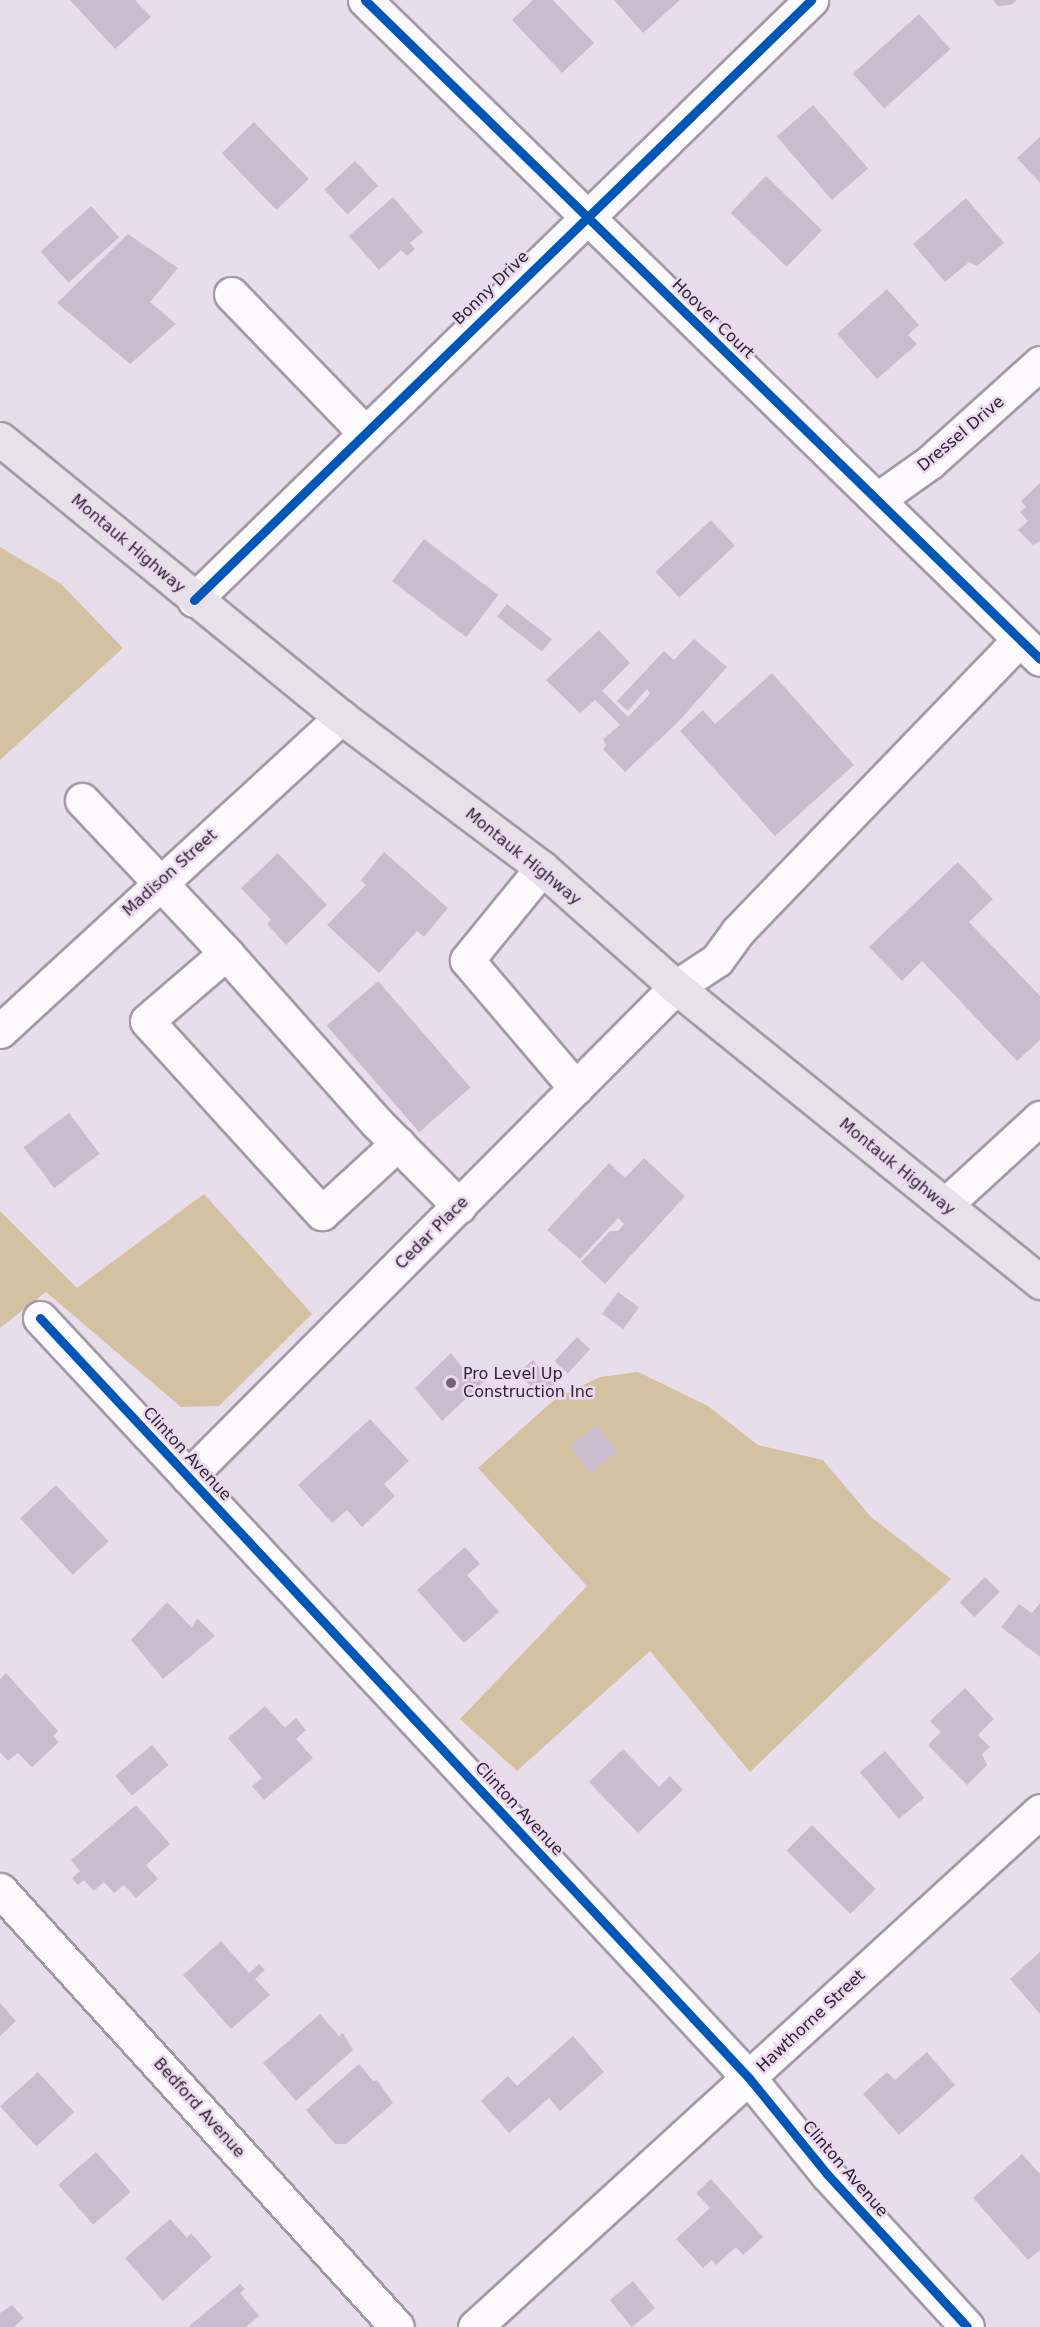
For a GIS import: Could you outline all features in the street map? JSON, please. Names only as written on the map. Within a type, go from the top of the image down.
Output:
[{"type":"main road","name":"Montauk Highway","points":[[0,439],[194,600],[341,717],[542,868],[676,987],[1040,1282]]},
{"type":"street","name":"Hoover Court","points":[[365,0],[1030,650]]},
{"type":"street","name":"Bonny Drive","points":[[194,600],[585,217],[811,0]]},
{"type":"street","points":[[231,294],[365,433]]},
{"type":"street","name":"Dressel Drive","points":[[878,499],[930,462],[1040,363]]},
{"type":"street","name":"Cedar Place","points":[[188,1477],[676,987],[717,960],[738,931],[1030,650]]},
{"type":"street","name":"Madison Street","points":[[0,1031],[159,882],[341,717]]},
{"type":"street","points":[[81,800],[226,953],[398,1143],[459,1206]]},
{"type":"street","points":[[542,868],[467,960],[576,1088]]},
{"type":"street","points":[[226,953],[147,1021],[322,1213],[398,1143]]},
{"type":"street","points":[[945,1205],[1040,1118]]},
{"type":"street","name":"Clinton Avenue","points":[[40,1318],[749,2078],[827,2174],[967,2327]]},
{"type":"street","name":"Hawthorne Street","points":[[475,2327],[1040,1811]]},
{"type":"street","name":"Bedford Avenue","points":[[0,1890],[397,2327]]},
{"type":"shaded area","points":[[0,547],[60,583],[123,648],[0,760]]},
{"type":"shaded area","points":[[204,1194],[312,1314],[219,1406],[181,1407],[46,1292],[0,1328],[0,1211],[77,1288]]},
{"type":"shaded area","points":[[638,1372],[708,1406],[758,1445],[823,1460],[871,1517],[951,1579],[750,1772],[650,1651],[517,1771],[460,1719],[587,1586],[478,1468],[555,1399],[600,1377]]},
{"type":"building","points":[[70,0],[135,0],[151,17],[115,49]]},
{"type":"building","points":[[533,0],[553,0],[594,43],[562,73],[512,20]]},
{"type":"building","points":[[614,0],[680,0],[643,33]]},
{"type":"building","points":[[993,0],[1017,0],[1011,5],[998,6]]},
{"type":"building","points":[[919,14],[950,49],[884,108],[853,74]]},
{"type":"building","points":[[813,105],[868,168],[832,200],[777,136]]},
{"type":"building","points":[[254,122],[309,179],[277,210],[222,153]]},
{"type":"building","points":[[1040,137],[1040,183],[1017,158]]},
{"type":"building","points":[[355,161],[378,186],[347,215],[324,190]]},
{"type":"building","points":[[766,176],[822,230],[787,267],[731,213]]},
{"type":"building","points":[[393,197],[423,232],[410,243],[415,249],[407,256],[401,250],[379,270],[349,236]]},
{"type":"building","points":[[966,198],[1004,243],[977,266],[969,262],[945,282],[913,244]]},
{"type":"building","points":[[91,206],[119,237],[69,283],[40,252]]},
{"type":"building","points":[[128,234],[178,268],[150,302],[176,324],[130,364],[57,303]]},
{"type":"building","points":[[887,289],[919,325],[908,335],[917,344],[877,379],[837,334]]},
{"type":"building","points":[[1040,483],[1040,541],[1033,545],[1018,530],[1028,521],[1020,512],[1026,507],[1021,501]]},
{"type":"building","points":[[711,520],[735,546],[679,597],[655,572]]},
{"type":"building","points":[[424,539],[498,595],[466,637],[392,581]]},
{"type":"building","points":[[507,604],[552,639],[542,652],[497,617]]},
{"type":"building","points":[[599,630],[630,663],[602,691],[628,717],[650,694],[647,689],[628,711],[617,701],[664,651],[674,660],[694,639],[727,667],[678,722],[625,772],[603,749],[606,745],[603,739],[620,725],[595,700],[580,713],[546,680]]},
{"type":"building","points":[[772,673],[854,765],[775,836],[680,731],[703,710],[715,724]]},
{"type":"building","points":[[384,852],[448,908],[424,937],[417,931],[379,973],[327,925],[366,885],[361,880]]},
{"type":"building","points":[[278,853],[327,905],[286,945],[267,924],[271,920],[241,888]]},
{"type":"building","points":[[958,862],[993,899],[969,922],[1040,996],[1040,1040],[1017,1061],[922,961],[902,981],[869,947]]},
{"type":"building","points":[[378,981],[471,1087],[419,1132],[327,1026]]},
{"type":"building","points":[[69,1113],[100,1154],[54,1188],[23,1147]]},
{"type":"building","points":[[644,1158],[685,1196],[605,1284],[581,1262],[610,1231],[618,1231],[624,1224],[618,1218],[580,1259],[547,1230],[609,1163],[625,1178]]},
{"type":"building","points":[[618,1292],[639,1307],[623,1329],[602,1314]]},
{"type":"building","points":[[577,1337],[590,1349],[568,1373],[554,1361]]},
{"type":"building","name":"Pro Level Up Construction Inc","points":[[451,1353],[470,1377],[480,1369],[488,1378],[442,1421],[415,1388]]},
{"type":"building","points":[[533,1360],[554,1385],[540,1397],[518,1372]]},
{"type":"building","points":[[370,1419],[409,1461],[384,1484],[395,1496],[362,1527],[347,1510],[332,1523],[298,1485]]},
{"type":"building","points":[[597,1425],[618,1452],[591,1473],[570,1446]]},
{"type":"building","points":[[56,1485],[109,1541],[73,1575],[20,1518]]},
{"type":"building","points":[[465,1547],[480,1564],[467,1575],[499,1612],[464,1643],[417,1590]]},
{"type":"building","points":[[985,1577],[1000,1592],[974,1617],[960,1602]]},
{"type":"building","points":[[167,1602],[192,1628],[197,1618],[215,1636],[163,1679],[131,1640]]},
{"type":"building","points":[[1040,1603],[1040,1657],[1001,1627],[1019,1604],[1032,1613]]},
{"type":"building","points":[[6,1673],[58,1731],[53,1736],[59,1742],[32,1767],[18,1753],[8,1761],[0,1752],[0,1679]]},
{"type":"building","points":[[965,1688],[994,1719],[978,1735],[990,1747],[982,1754],[987,1765],[967,1785],[928,1745],[941,1732],[930,1721]]},
{"type":"building","points":[[265,1706],[285,1728],[296,1718],[306,1730],[296,1739],[313,1758],[264,1800],[252,1786],[262,1778],[228,1738]]},
{"type":"building","points":[[152,1745],[169,1765],[132,1796],[115,1776]]},
{"type":"building","points":[[623,1749],[659,1787],[670,1776],[683,1790],[638,1833],[589,1782]]},
{"type":"building","points":[[885,1751],[924,1798],[899,1819],[860,1772]]},
{"type":"building","points":[[136,1805],[170,1844],[146,1865],[158,1879],[136,1898],[124,1885],[114,1893],[104,1882],[94,1891],[84,1880],[78,1885],[72,1878],[80,1871],[71,1860]]},
{"type":"building","points":[[812,1825],[876,1889],[850,1914],[787,1850]]},
{"type":"building","points":[[221,1941],[249,1973],[259,1964],[265,1970],[255,1979],[270,1995],[231,2029],[183,1975]]},
{"type":"building","points":[[1040,1952],[1040,2014],[1010,1979]]},
{"type":"building","points":[[0,2003],[16,2021],[0,2036]]},
{"type":"building","points":[[320,2014],[339,2036],[343,2033],[353,2050],[296,2101],[263,2063]]},
{"type":"building","points":[[573,2036],[604,2072],[560,2111],[549,2098],[509,2133],[481,2101],[508,2076],[517,2086]]},
{"type":"building","points":[[927,2052],[955,2085],[899,2135],[863,2094],[887,2072],[895,2080]]},
{"type":"building","points":[[359,2064],[373,2081],[377,2080],[393,2103],[346,2144],[335,2144],[306,2110]]},
{"type":"building","points":[[38,2072],[74,2112],[36,2146],[0,2106]]},
{"type":"building","points":[[96,2152],[131,2192],[93,2225],[58,2185]]},
{"type":"building","points":[[1022,2154],[1040,2174],[1040,2250],[1028,2260],[973,2198]]},
{"type":"building","points":[[711,2179],[763,2237],[743,2255],[736,2247],[716,2265],[712,2260],[703,2268],[676,2239],[710,2208],[696,2193]]},
{"type":"building","points":[[170,2219],[187,2238],[191,2233],[212,2257],[163,2301],[125,2258]]},
{"type":"building","points":[[633,2281],[655,2308],[632,2327],[610,2300]]},
{"type":"building","points":[[240,2284],[245,2289],[240,2293],[259,2316],[246,2327],[188,2327]]},
{"type":"building","points":[[12,2305],[24,2318],[14,2327],[0,2327],[0,2313]]},
{"type":"cycle path","points":[[365,0],[1040,659]]},
{"type":"cycle path","points":[[194,600],[811,0]]},
{"type":"cycle path","points":[[40,1318],[749,2078],[827,2174],[967,2327]]},
{"type":"place","name":"Pro Level Up Construction Inc","points":[[451,1383]]}]
